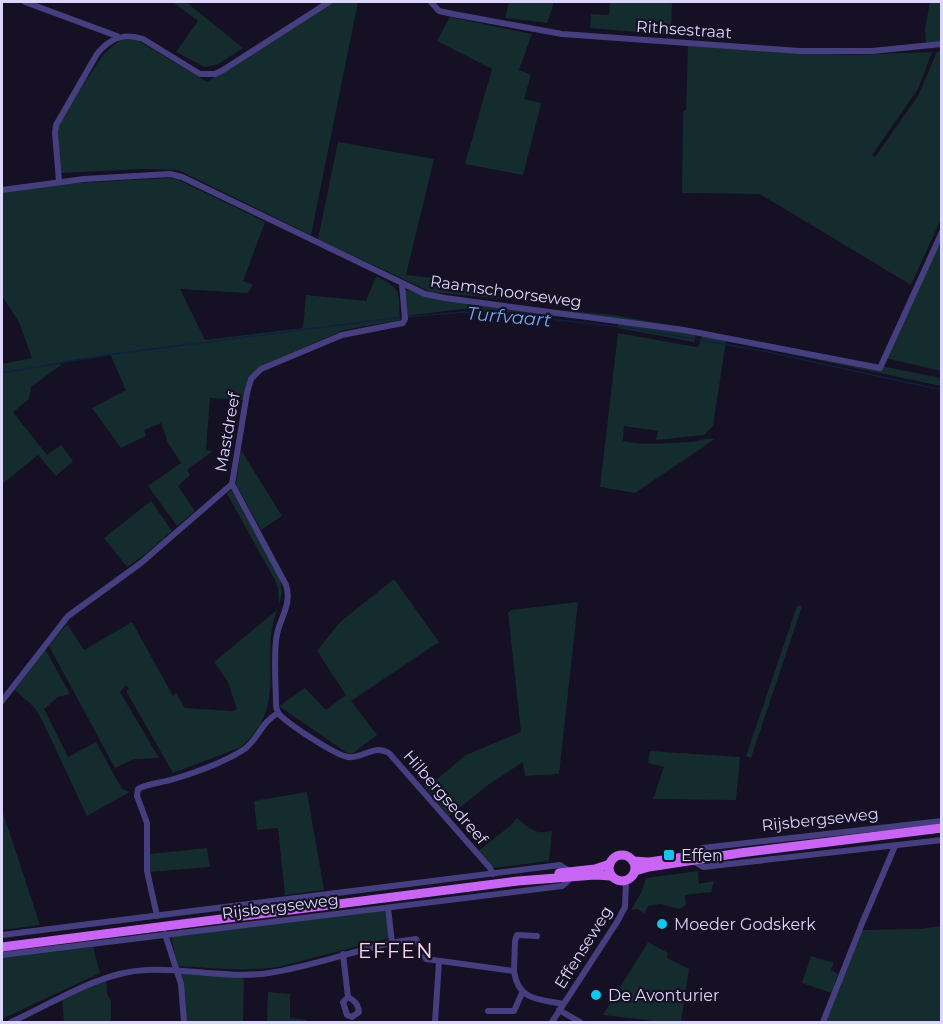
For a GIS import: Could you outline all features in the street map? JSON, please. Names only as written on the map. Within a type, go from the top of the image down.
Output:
[{"type":"main road","name":"Rijsbergseweg","points":[[634,866],[649,867],[740,853],[942,828]]},
{"type":"main road","points":[[625,855],[634,866],[633,876],[626,882],[615,880],[611,876],[610,864],[615,858],[625,855]]},
{"type":"main road","name":"Rijsbergseweg","points":[[2,947],[570,874],[610,864]]},
{"type":"main road","name":"Rijsbergseweg","points":[[570,874],[611,876]]},
{"type":"street","points":[[25,2],[117,36],[143,39],[207,76],[223,70],[328,2]]},
{"type":"street","name":"Rithsestraat","points":[[431,2],[439,11],[453,15],[562,34],[799,51],[872,51],[942,44]]},
{"type":"street","points":[[59,181],[56,124],[97,54],[103,46],[117,36]]},
{"type":"street","name":"Raamschoorseweg","points":[[2,190],[59,181],[170,174],[182,177],[425,294],[684,330],[880,368],[942,232]]},
{"type":"street","name":"Mastdreef","points":[[2,701],[68,616],[141,563],[232,484],[251,379],[261,369],[342,335],[403,323],[402,284]]},
{"type":"street","points":[[157,916],[147,871],[147,823],[137,796],[138,789],[185,775],[243,751],[266,721],[278,713],[276,705],[277,635],[288,604],[289,594],[232,484]]},
{"type":"street","name":"Hilbergsedreef","points":[[278,713],[342,756],[357,757],[377,749],[389,753],[493,874]]},
{"type":"street","name":"Rijsbergseweg","points":[[942,821],[702,848],[697,861],[895,846],[942,840]]},
{"type":"street","points":[[823,1023],[895,846]]},
{"type":"street","name":"Rijsbergseweg","points":[[2,935],[560,865],[570,874],[568,882],[562,886],[2,955]]},
{"type":"street","name":"Effenseweg","points":[[552,1023],[625,907],[626,882]]},
{"type":"street","points":[[387,908],[392,942]]},
{"type":"street","points":[[165,934],[181,984],[184,1023]]},
{"type":"street","points":[[537,936],[517,936],[514,941],[514,971],[522,993],[561,1007],[580,1023]]},
{"type":"street","points":[[11,1023],[86,986],[144,970],[175,969],[254,976],[279,972],[392,942],[416,939],[426,959],[514,971]]},
{"type":"street","points":[[343,954],[348,997]]},
{"type":"street","points":[[435,1023],[439,962]]},
{"type":"street","points":[[488,1011],[514,1011],[522,993]]},
{"type":"green space","points":[[175,2],[186,2],[243,48],[218,64],[205,67],[176,52],[198,21]]},
{"type":"green space","points":[[331,2],[358,2],[311,235],[178,170],[143,169],[61,173],[59,121],[103,55],[115,44],[122,40],[137,40],[207,82]]},
{"type":"green space","points":[[509,2],[554,2],[547,23],[505,18]]},
{"type":"green space","points":[[610,2],[672,2],[671,35],[590,28],[591,14],[609,15]]},
{"type":"green space","points":[[930,2],[941,2],[941,42],[926,44],[925,29]]},
{"type":"green space","points":[[450,17],[532,34],[519,70],[531,75],[524,99],[541,103],[523,175],[465,164],[492,69],[437,41]]},
{"type":"green space","points":[[688,46],[850,55],[932,52],[918,89],[872,155],[875,157],[918,96],[937,52],[941,51],[941,219],[911,285],[760,194],[682,193],[683,111],[686,110]]},
{"type":"green space","points":[[338,142],[434,159],[406,275],[451,280],[504,299],[431,292],[318,239]]},
{"type":"green space","points":[[169,178],[179,180],[265,222],[243,281],[253,285],[248,293],[180,289],[205,340],[303,328],[306,295],[366,301],[376,276],[395,288],[399,297],[400,320],[344,330],[261,366],[248,379],[243,400],[210,398],[206,450],[213,451],[187,470],[190,475],[178,486],[195,511],[177,526],[148,486],[181,463],[168,443],[161,423],[144,430],[146,436],[121,448],[92,408],[126,390],[110,354],[61,362],[61,365],[31,387],[29,399],[13,412],[47,455],[61,445],[73,461],[56,476],[38,455],[2,484],[2,364],[32,358],[19,322],[2,296],[2,193],[58,184]]},
{"type":"green space","points":[[941,238],[941,371],[885,358]]},
{"type":"green space","points":[[405,289],[433,299],[613,315],[697,330],[694,342],[618,328],[618,322],[612,321],[462,309],[406,316]]},
{"type":"green space","points":[[703,331],[767,343],[766,349],[726,341],[713,426],[704,435],[656,440],[658,431],[624,426],[623,441],[657,444],[715,439],[635,493],[600,487],[618,333],[696,347],[699,346]]},
{"type":"green space","points":[[772,344],[941,378],[941,386],[771,350]]},
{"type":"green space","points":[[241,450],[282,516],[261,530],[236,484]]},
{"type":"green space","points":[[231,490],[280,578],[282,592],[279,605],[275,580],[227,494]]},
{"type":"green space","points":[[151,501],[172,531],[127,567],[104,538]]},
{"type":"green space","points":[[394,579],[439,642],[351,701],[377,735],[352,754],[347,753],[279,706],[305,688],[326,710],[346,695],[317,651],[340,622]]},
{"type":"green space","points":[[578,602],[559,774],[525,776],[523,762],[488,785],[449,816],[426,788],[466,755],[521,732],[508,613],[511,610]]},
{"type":"green space","points":[[797,606],[802,606],[751,758],[746,756]]},
{"type":"green space","points":[[277,610],[270,647],[269,699],[264,716],[255,732],[239,748],[173,773],[126,691],[129,689],[126,685],[120,692],[159,758],[134,759],[115,768],[49,646],[67,624],[84,650],[132,622],[173,696],[176,693],[185,708],[233,711],[237,709],[228,682],[214,662]]},
{"type":"green space","points":[[45,649],[70,694],[58,697],[44,709],[68,757],[96,742],[122,789],[130,792],[87,816],[42,720],[35,708],[15,690]]},
{"type":"green space","points":[[650,751],[740,757],[736,800],[653,799],[664,767],[648,763]]},
{"type":"green space","points":[[307,792],[324,890],[285,895],[278,828],[257,830],[254,801]]},
{"type":"green space","points":[[2,810],[40,925],[2,930]]},
{"type":"green space","points":[[517,818],[533,830],[552,831],[549,861],[493,868],[478,851]]},
{"type":"green space","points":[[207,848],[210,867],[149,872],[150,854]]},
{"type":"green space","points":[[698,871],[699,884],[714,881],[711,892],[685,895],[686,905],[679,909],[661,904],[648,906],[644,914],[638,909],[631,910],[642,891],[646,878]]},
{"type":"green space","points":[[385,910],[390,938],[278,967],[215,969],[178,966],[171,937]]},
{"type":"green space","points":[[941,926],[941,1022],[825,1022],[862,930],[920,929]]},
{"type":"green space","points":[[648,942],[668,953],[667,958],[689,969],[681,1022],[603,1015]]},
{"type":"green space","points":[[93,947],[100,973],[2,1019],[2,958]]},
{"type":"green space","points":[[811,956],[834,963],[831,970],[838,974],[831,993],[802,983]]},
{"type":"green space","points":[[180,972],[244,975],[243,1022],[185,1022]]},
{"type":"green space","points":[[106,978],[107,994],[111,1001],[111,1022],[64,1022],[62,997]]},
{"type":"green space","points":[[268,992],[290,994],[290,1018],[307,1020],[307,1022],[267,1022]]},
{"type":"waterway","name":"Turfvaart","points":[[406,317],[465,312],[637,329],[768,352],[942,390]]},
{"type":"waterway","name":"Turfvaart","points":[[2,373],[114,354],[402,317]]},
{"type":"place","name":"Effen","points":[[669,855]]},
{"type":"place","name":"Moeder Godskerk","points":[[662,924]]},
{"type":"place","name":"De Avonturier","points":[[596,995]]},
{"type":"district","name":"EFFEN","points":[[396,951]]}]
